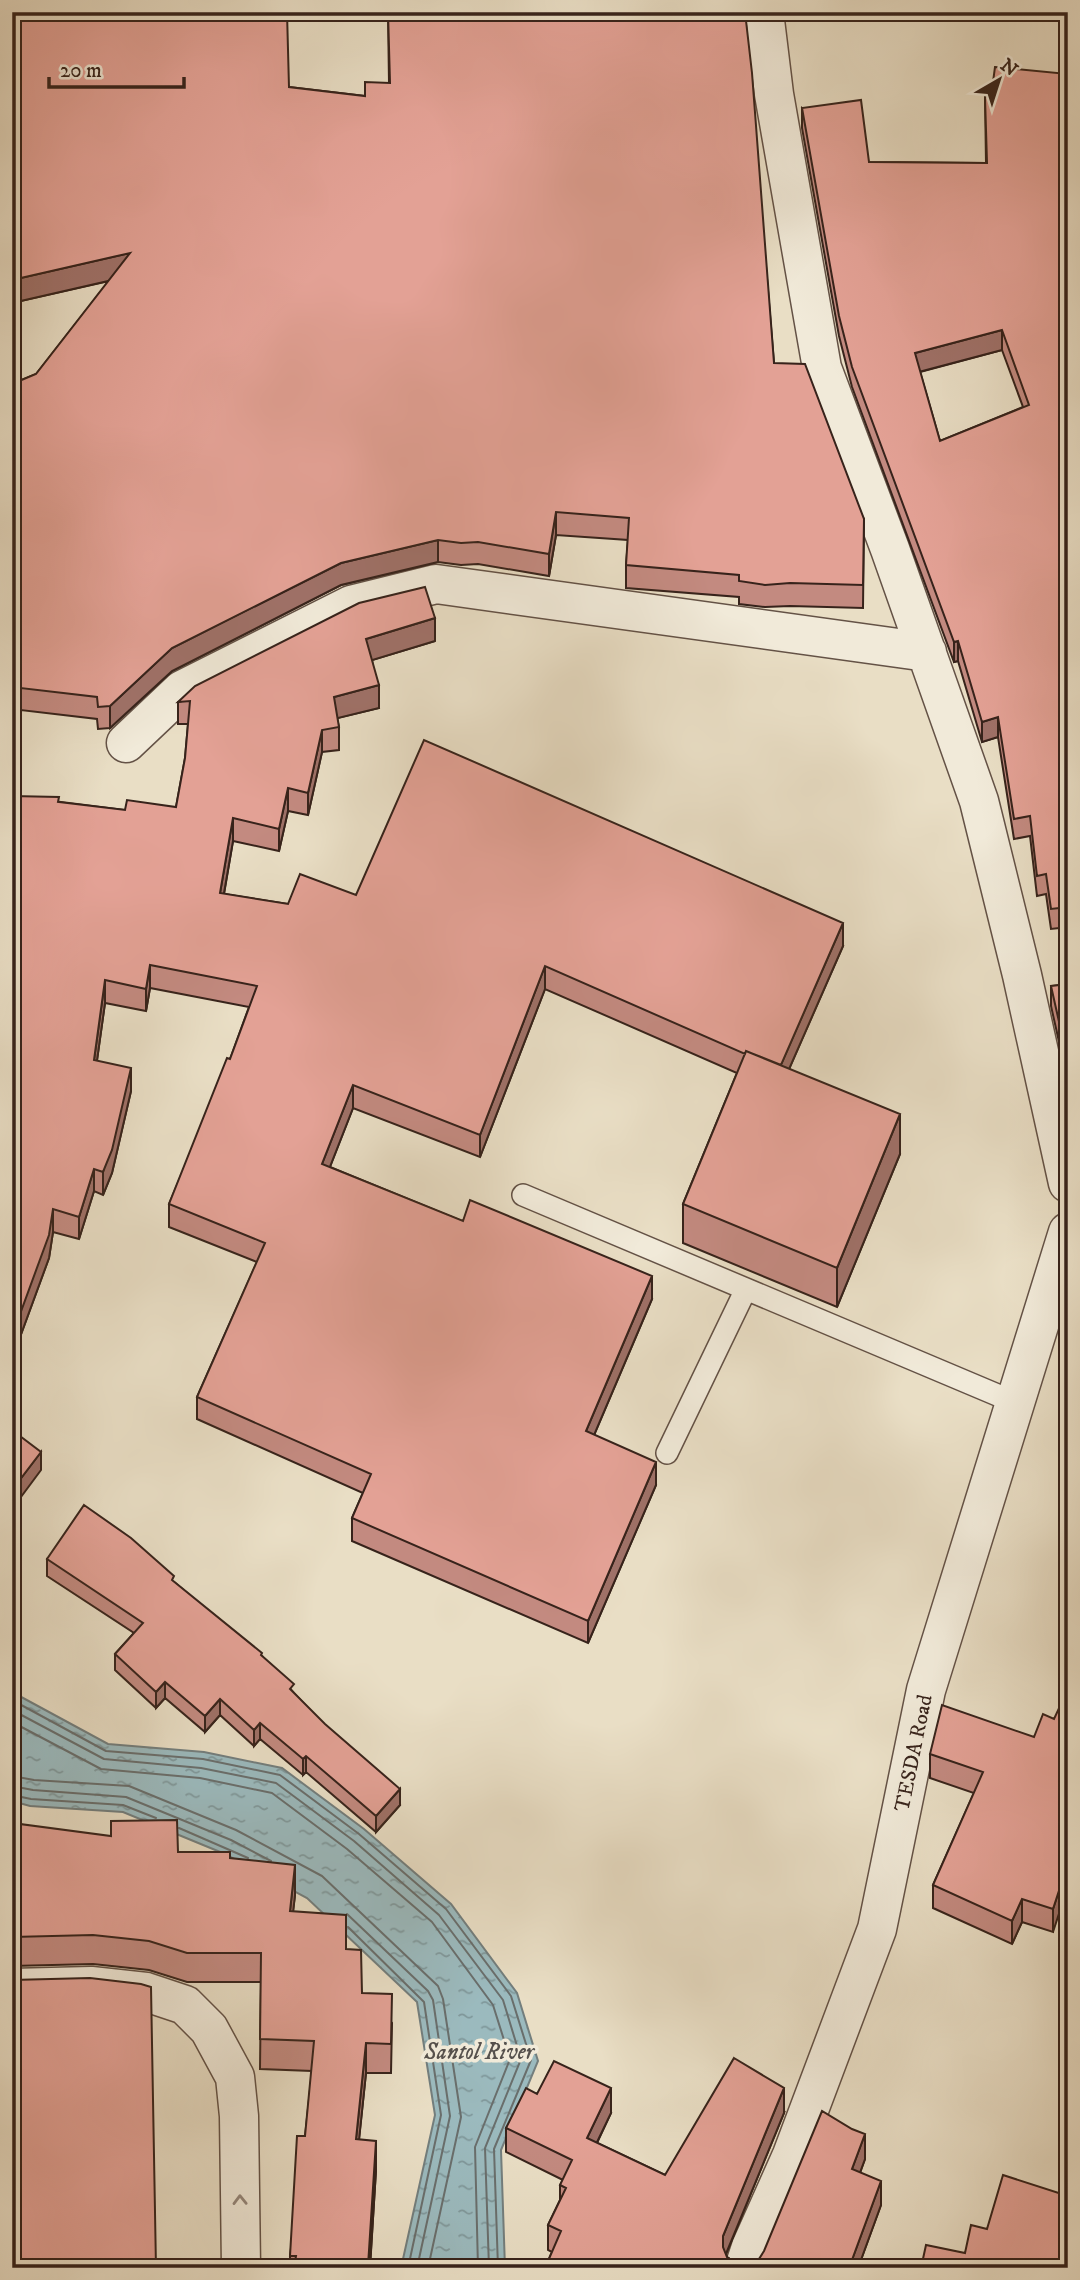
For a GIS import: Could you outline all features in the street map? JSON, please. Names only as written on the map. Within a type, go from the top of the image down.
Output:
[{"type":"street","points":[[764,12],[774,94],[822,368],[979,801],[1022,975],[1068,1183]]},
{"type":"street","points":[[126,743],[182,690],[351,605],[436,584],[927,652]]},
{"type":"street","name":"TESDA Road","points":[[744,2268],[792,2155],[877,1929],[926,1690],[1068,1232]]},
{"type":"street","points":[[12,1988],[91,1986],[146,1992],[185,2005],[209,2029],[235,2077],[239,2116],[241,2268]]},
{"type":"lane","points":[[523,1195],[1014,1402]]},
{"type":"lane","points":[[667,1453],[746,1289]]},
{"type":"water","name":"Santol River","points":[[12,1692],[108,1744],[204,1752],[282,1768],[364,1829],[451,1904],[517,1993],[538,2061],[501,2150],[505,2268],[401,2268],[435,2115],[417,2002],[307,1898],[225,1854],[123,1812],[30,1806],[12,1801]]},
{"type":"building","points":[[12,12],[287,12],[289,87],[365,96],[365,82],[390,83],[388,12],[745,12],[774,363],[805,364],[864,519],[863,585],[765,585],[739,581],[739,575],[626,565],[629,518],[556,512],[549,554],[478,542],[438,540],[341,563],[172,648],[110,706],[98,707],[97,697],[21,688],[12,743],[12,384],[36,374],[130,253],[12,280]]},
{"type":"building","points":[[995,67],[1067,74],[1068,68],[1068,596],[1061,598],[1068,625],[1068,907],[1051,909],[1046,874],[1037,876],[1030,816],[1014,819],[998,717],[982,722],[958,641],[954,642],[852,367],[839,316],[802,108],[861,100],[869,162],[987,163],[985,97],[991,97]],"holes":[[[1002,330],[1029,405],[940,441],[915,353]]]},
{"type":"building","points":[[425,587],[435,618],[366,639],[379,685],[334,697],[339,727],[322,730],[308,793],[288,788],[279,829],[233,818],[220,893],[288,904],[300,874],[356,895],[424,740],[843,923],[781,1065],[746,1051],[745,1054],[545,966],[480,1135],[353,1085],[322,1164],[463,1221],[470,1200],[652,1276],[586,1431],[656,1462],[588,1621],[352,1518],[371,1474],[197,1397],[265,1243],[169,1204],[227,1058],[230,1059],[257,986],[150,965],[146,989],[105,980],[94,1060],[131,1068],[112,1150],[103,1172],[94,1169],[79,1217],[53,1209],[49,1235],[16,1325],[12,1324],[12,796],[59,797],[58,802],[125,810],[127,800],[176,807],[185,758],[190,701],[178,702],[195,686],[359,603]]},
{"type":"building","points":[[1068,984],[1068,1035],[1062,1035],[1051,986]]},
{"type":"building","points":[[746,1051],[900,1114],[837,1268],[683,1204]]},
{"type":"building","points":[[12,1430],[41,1452],[12,1490]]},
{"type":"building","points":[[84,1505],[131,1538],[174,1576],[172,1580],[262,1653],[261,1655],[294,1684],[290,1689],[325,1724],[400,1789],[376,1816],[306,1756],[303,1759],[260,1723],[254,1730],[220,1699],[205,1716],[165,1682],[156,1692],[115,1654],[143,1623],[47,1559]]},
{"type":"building","points":[[1068,1689],[1068,1863],[1053,1909],[1022,1899],[1012,1921],[933,1885],[983,1772],[930,1754],[942,1705],[1034,1737],[1043,1714],[1054,1719]]},
{"type":"building","points":[[177,1820],[178,1852],[230,1852],[230,1858],[295,1865],[290,1911],[346,1915],[346,1949],[361,1950],[362,1993],[392,1994],[391,2044],[366,2043],[356,2139],[376,2141],[368,2266],[380,2268],[294,2268],[296,2256],[290,2256],[297,2136],[305,2136],[314,2041],[260,2039],[261,1953],[187,1953],[149,1941],[93,1935],[12,1937],[12,1823],[111,1836],[111,1821]]},
{"type":"building","points":[[90,1978],[151,1987],[156,2268],[12,2268],[12,1980]]},
{"type":"building","points":[[734,2058],[784,2088],[723,2236],[727,2257],[738,2264],[749,2264],[759,2259],[822,2111],[865,2134],[852,2169],[881,2181],[849,2268],[545,2268],[561,2231],[548,2225],[566,2188],[560,2185],[572,2160],[506,2128],[526,2088],[537,2094],[554,2061],[611,2088],[587,2138],[665,2175]]},
{"type":"building","points":[[1003,2175],[1068,2196],[1068,2268],[921,2268],[926,2245],[965,2253],[971,2225],[987,2229]]}]
